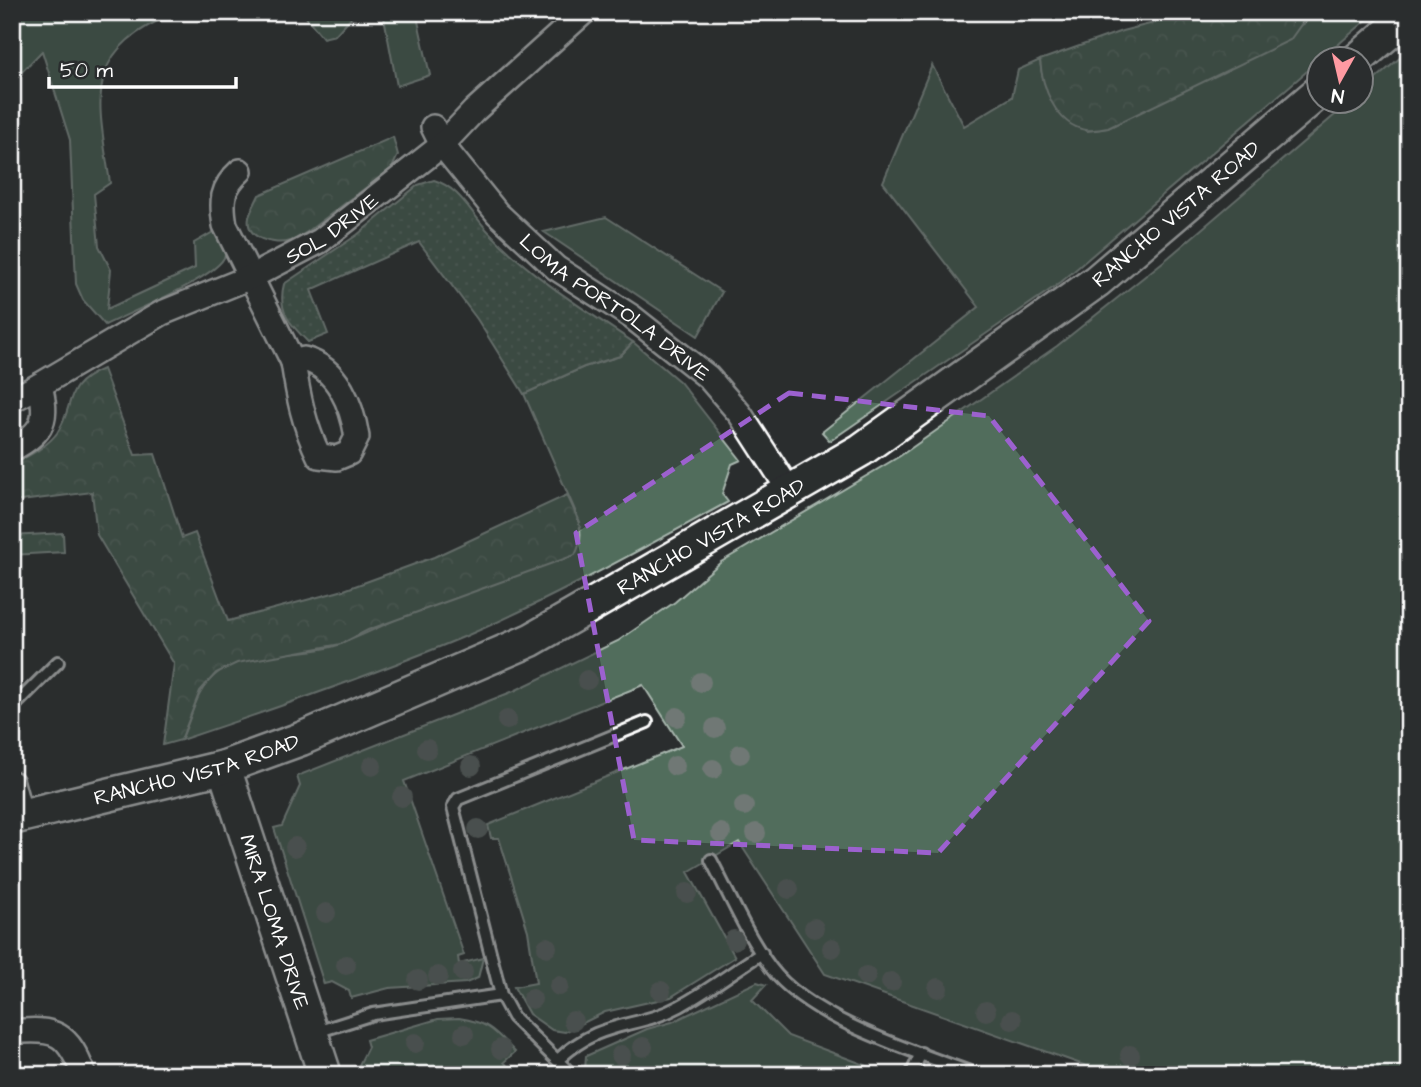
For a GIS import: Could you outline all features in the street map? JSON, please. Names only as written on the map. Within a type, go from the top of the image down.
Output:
[{"type":"main road","points":[[1373,46],[1409,15]]},
{"type":"main road","name":"RANCHO VISTA ROAD","points":[[17,817],[224,767],[301,739],[531,640],[791,493],[861,450],[1097,281],[1306,103]]},
{"type":"main road","name":"MIRA LOMA DRIVE","points":[[224,767],[324,1075]]},
{"type":"street","name":"SOL DRIVE","points":[[12,400],[163,313],[253,276],[320,241],[438,136],[474,111],[584,12]]},
{"type":"street","name":"LOMA PORTOLA DRIVE","points":[[438,136],[497,213],[556,268],[632,317],[708,377],[740,414],[791,493]]},
{"type":"street","points":[[240,171],[229,181],[221,200],[225,225],[253,276],[293,362]]},
{"type":"street","points":[[12,449],[27,441],[42,425],[46,410],[40,385]]},
{"type":"street","points":[[12,783],[17,817]]},
{"type":"street","points":[[12,1032],[38,1029],[58,1034],[74,1049],[84,1075]]},
{"type":"lane","points":[[12,708],[58,662]]},
{"type":"lane","points":[[572,1075],[559,1059],[513,1017],[501,995],[453,816],[458,799],[647,722]]},
{"type":"lane","points":[[710,860],[772,969],[804,1002],[921,1054],[978,1075]]},
{"type":"lane","points":[[559,1059],[604,1028],[679,1007],[762,953]]},
{"type":"lane","points":[[311,1034],[373,1014],[501,995]]},
{"type":"lane","points":[[911,1075],[921,1054]]},
{"type":"highlighted area","points":[[789,393],[989,416],[1149,621],[938,853],[634,840],[576,533]]},
{"type":"green space","points":[[12,12],[177,12],[146,27],[125,43],[111,60],[103,79],[100,101],[110,183],[94,194],[99,246],[111,270],[107,309],[195,268],[194,243],[215,231],[225,248],[220,264],[152,304],[105,325],[83,300],[76,284],[70,140],[42,51],[12,82]]},
{"type":"green space","points":[[302,12],[356,12],[335,35],[323,38]]},
{"type":"green space","points":[[383,12],[416,12],[430,75],[397,86]]},
{"type":"green space","points":[[1198,12],[1310,12],[1290,40],[1108,128],[1086,130],[1075,127],[1058,113],[1047,92],[1040,60],[1122,31]]},
{"type":"green space","points":[[1310,12],[1376,12],[1336,46],[1306,46],[1306,72],[1060,283],[830,441],[822,432],[979,307],[883,182],[932,65],[964,126],[1012,97],[1018,70],[1040,60],[1045,84],[1054,101],[1087,131],[1108,128],[1198,83],[1306,22]]},
{"type":"green space","points":[[1409,50],[1409,1075],[1112,1075],[825,974],[739,842],[688,872],[735,957],[671,997],[605,1012],[565,1032],[552,1030],[529,1014],[514,987],[536,983],[528,931],[499,838],[491,838],[488,825],[682,746],[643,685],[404,781],[464,955],[458,957],[459,964],[483,958],[478,978],[466,983],[389,988],[351,998],[349,991],[332,982],[324,984],[274,828],[282,826],[300,786],[297,776],[514,691],[618,641],[675,602],[721,562],[900,456],[1057,346],[1169,257],[1334,116],[1376,116],[1376,79]]},
{"type":"green space","points":[[393,137],[398,155],[392,168],[307,232],[291,241],[277,242],[262,239],[251,231],[249,217],[259,195]]},
{"type":"green space","points":[[434,180],[458,195],[488,231],[521,263],[557,291],[633,342],[620,356],[584,367],[524,394],[477,319],[419,242],[311,290],[328,334],[308,342],[284,309],[284,284],[357,235],[418,185]]},
{"type":"green space","points":[[606,217],[722,292],[698,336],[544,232]]},
{"type":"green space","points":[[633,342],[680,382],[741,460],[732,464],[722,494],[728,502],[566,589],[466,636],[325,691],[181,740],[208,681],[228,666],[243,660],[328,648],[343,643],[433,601],[580,522],[524,394],[584,367],[620,356]]},
{"type":"green space","points":[[103,369],[135,455],[155,454],[182,538],[195,533],[228,621],[344,590],[434,557],[567,495],[579,525],[579,547],[575,555],[368,630],[341,644],[237,663],[216,673],[200,691],[181,740],[163,745],[174,664],[97,535],[92,492],[12,502],[12,465],[53,438],[63,423],[75,389],[90,375]]},
{"type":"green space","points":[[63,533],[64,552],[12,555],[12,536]]},
{"type":"green space","points":[[757,982],[766,985],[752,1000],[788,1036],[865,1065],[875,1070],[872,1075],[616,1075],[613,1071],[608,1075],[589,1075],[585,1070],[586,1056],[647,1029],[672,1022]]},
{"type":"green space","points":[[459,1018],[485,1025],[502,1038],[515,1052],[504,1062],[515,1075],[349,1075],[348,1071],[357,1069],[368,1047],[366,1040],[438,1019]]}]
